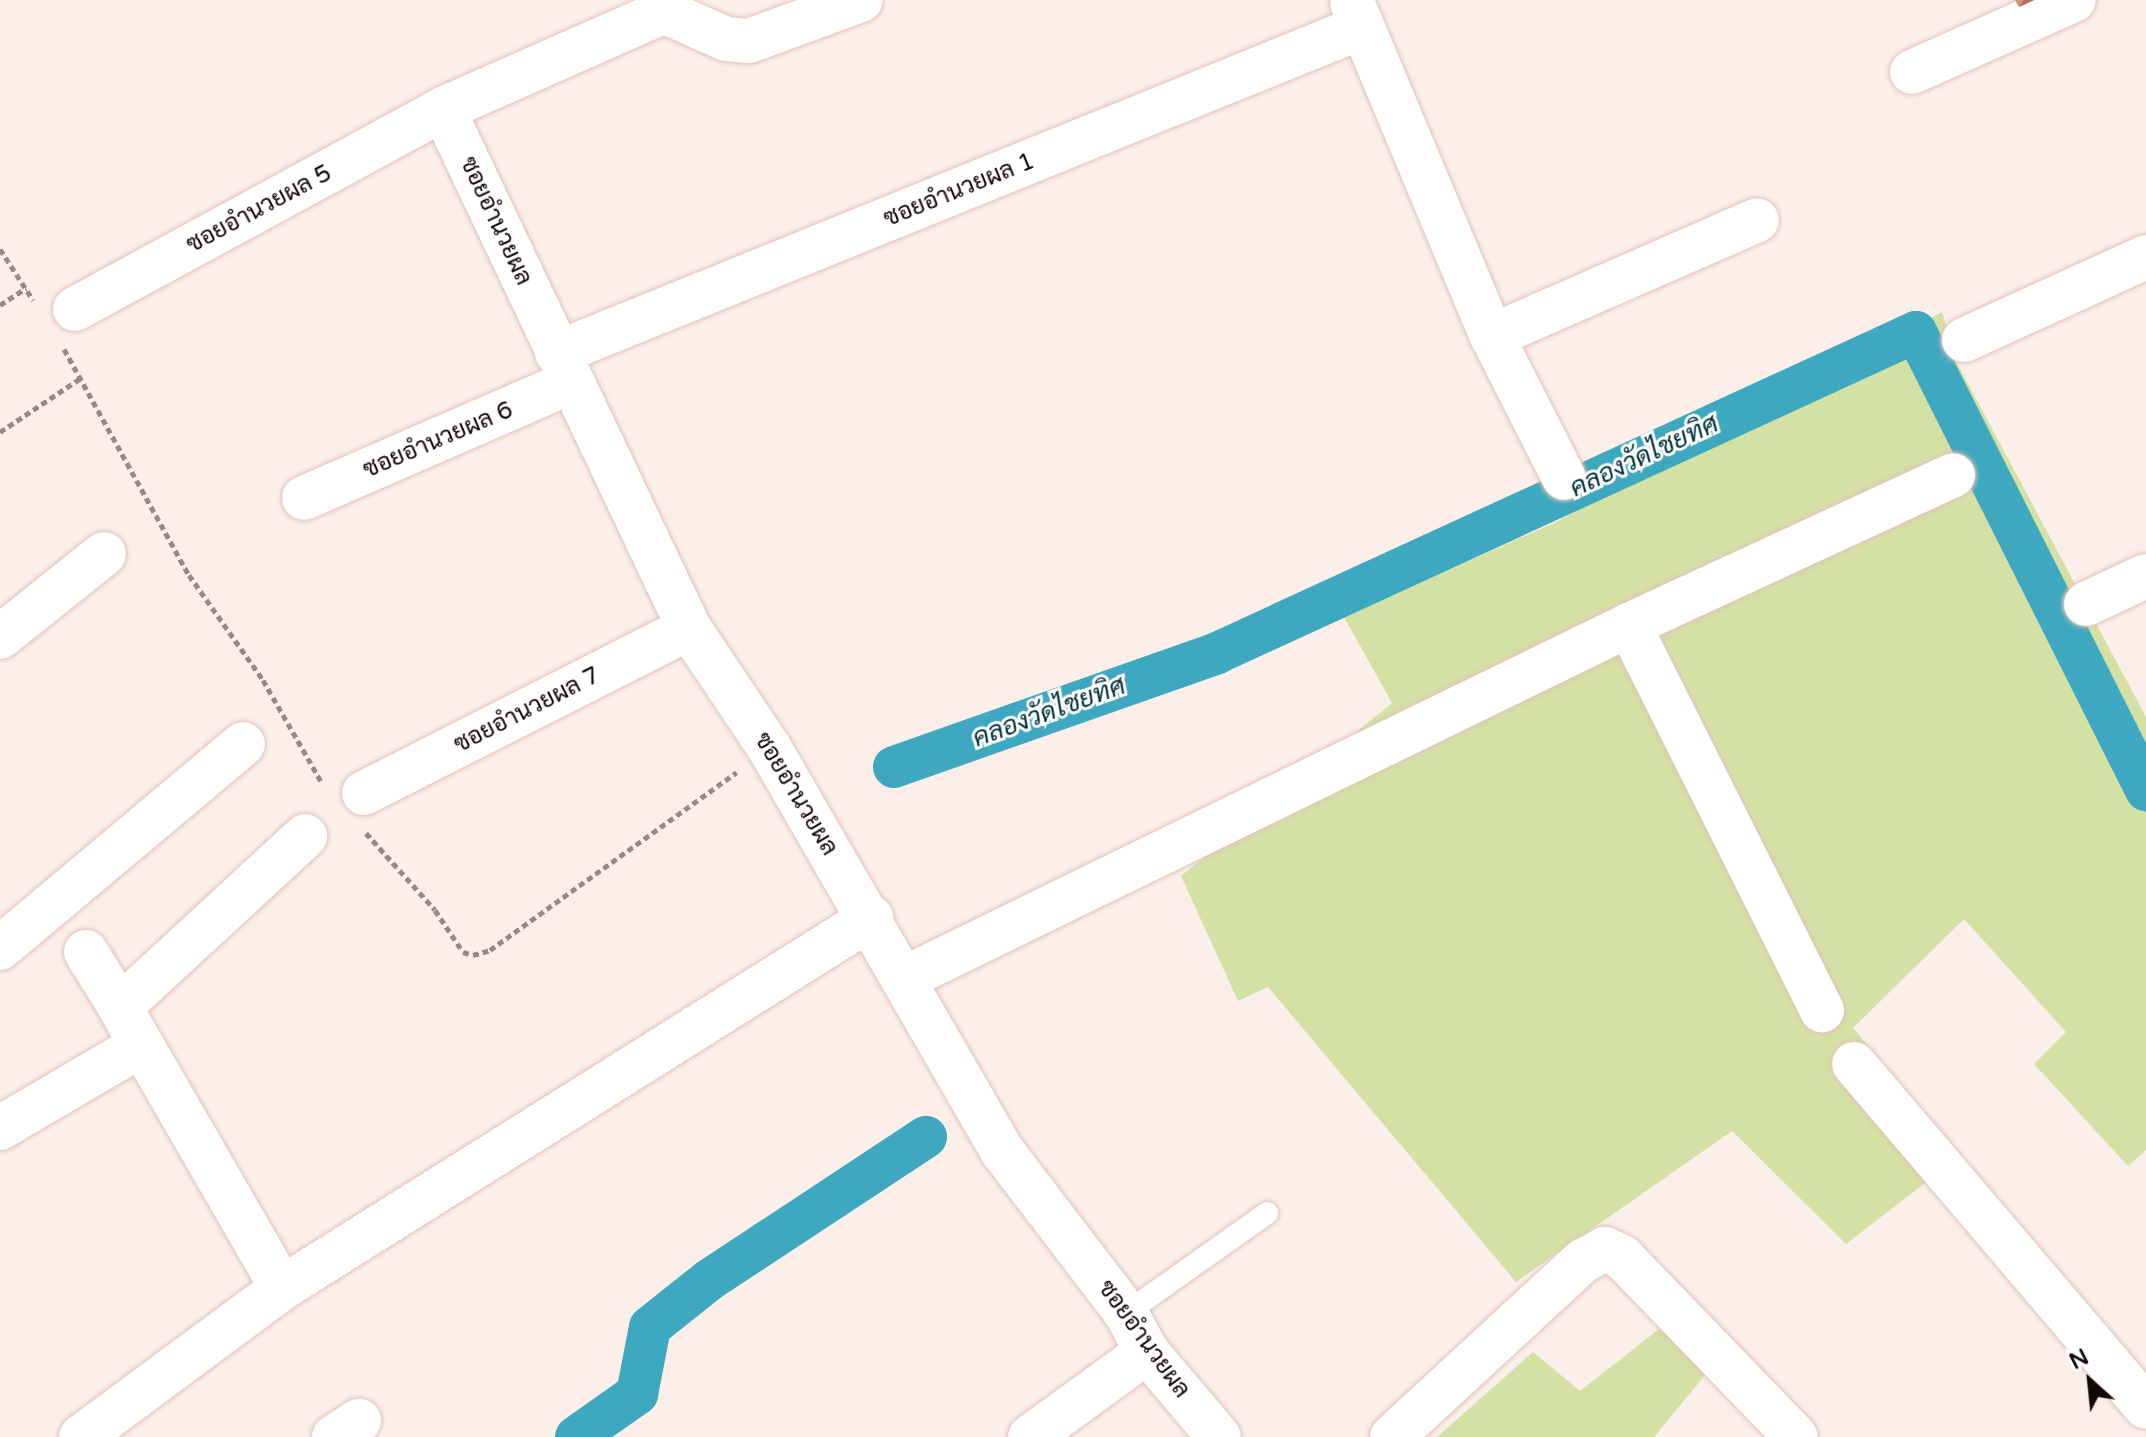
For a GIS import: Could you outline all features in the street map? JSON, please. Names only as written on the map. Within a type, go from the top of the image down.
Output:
[{"type":"street","points":[[443,109],[658,14],[670,14],[726,39],[749,41],[861,0]]},
{"type":"street","points":[[1912,72],[2015,12],[2074,0]]},
{"type":"street","name":"ซอยอำนวยผล 1","points":[[564,368],[1357,13],[1492,336],[1564,478]]},
{"type":"street","name":"ซอยอำนวยผล 5","points":[[57,319],[443,109]]},
{"type":"street","name":"ซอยอำนวยผล","points":[[443,109],[689,628],[770,749],[871,918],[1003,1152],[1126,1313],[1147,1352],[1219,1437]]},
{"type":"street","points":[[1492,336],[1757,220]]},
{"type":"street","points":[[1964,340],[2146,257]]},
{"type":"street","name":"ซอยอำนวยผล 6","points":[[304,498],[564,368]]},
{"type":"street","points":[[905,978],[1629,625],[1953,475]]},
{"type":"street","points":[[0,637],[104,554]]},
{"type":"street","points":[[2086,604],[2146,576]]},
{"type":"street","points":[[1629,625],[1822,1010]]},
{"type":"street","name":"ซอยอำนวยผล 7","points":[[349,800],[689,628]]},
{"type":"street","points":[[0,948],[243,744]]},
{"type":"street","points":[[120,1007],[305,836]]},
{"type":"street","points":[[81,1437],[282,1288],[871,918]]},
{"type":"street","points":[[86,952],[282,1288]]},
{"type":"street","points":[[0,1128],[140,1046]]},
{"type":"street","points":[[1854,1064],[2146,1407]]},
{"type":"street","points":[[1392,1437],[1583,1261],[1605,1249],[1622,1257],[1796,1437]]},
{"type":"street","points":[[1030,1437],[1147,1352]]},
{"type":"lane","points":[[1126,1313],[1267,1213]]},
{"type":"path","points":[[0,249],[26,288],[57,319],[81,378],[189,575],[349,800],[435,910],[463,952],[473,955],[490,950],[770,749]]},
{"type":"path","points":[[0,305],[26,288]]},
{"type":"path","points":[[0,432],[81,378]]},
{"type":"green space","points":[[1942,312],[1957,363],[2146,717],[2146,1150],[2128,1166],[2034,1064],[2066,1032],[1964,919],[1853,1028],[1960,1156],[1846,1244],[1732,1131],[1516,1282],[1268,987],[1238,1001],[1181,876],[1392,703],[1344,617],[1558,521]]},
{"type":"green space","points":[[1659,1329],[1719,1358],[1654,1437],[1437,1437],[1533,1352],[1580,1391]]},
{"type":"waterway","name":"คลองวัดไชยทิศ","points":[[894,767],[1217,653],[1916,332],[2146,790]]},
{"type":"waterway","points":[[576,1437],[637,1394],[650,1327],[709,1280],[926,1137]]}]
